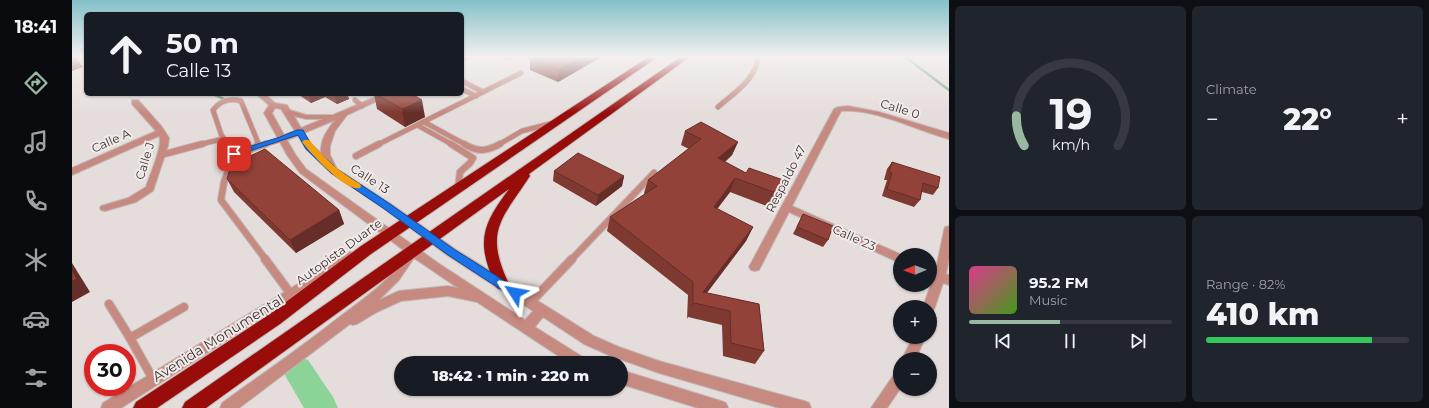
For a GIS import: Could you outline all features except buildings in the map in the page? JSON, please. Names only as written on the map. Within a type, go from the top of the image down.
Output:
[{"type":"highway","name":"Autopista Duarte","points":[[142,408],[275,319],[390,233],[627,75]]},
{"type":"highway","points":[[191,408],[413,249],[660,75]]},
{"type":"highway","points":[[502,284],[492,262],[490,231],[511,194],[530,168]]},
{"type":"street","points":[[262,96],[273,105],[284,107],[287,112],[306,117],[344,113]]},
{"type":"street","points":[[283,139],[344,113],[358,103],[381,96]]},
{"type":"street","name":"Calle J","points":[[105,208],[132,200],[146,193],[153,183],[161,155],[165,138],[152,120],[135,102]]},
{"type":"street","points":[[273,105],[268,113],[303,171],[413,249],[434,266],[526,328],[571,356]]},
{"type":"street","name":"Calle 0","points":[[844,108],[861,110],[949,136]]},
{"type":"street","name":"Respaldo 47","points":[[755,267],[835,112],[838,109],[844,108]]},
{"type":"street","name":"Calle 13","points":[[287,112],[309,147],[334,171],[387,206],[407,222],[451,252],[541,311],[589,340],[616,352],[659,367],[804,408]]},
{"type":"street","points":[[334,171],[324,152],[330,132],[344,113]]},
{"type":"street","name":"Calle A","points":[[72,172],[160,132]]},
{"type":"street","name":"Calle 23","points":[[786,207],[893,255]]},
{"type":"street","points":[[931,300],[940,276],[949,230]]},
{"type":"street","name":"Avenida Monumental","points":[[108,408],[364,247],[390,233]]},
{"type":"street","points":[[227,408],[322,339],[395,278],[407,264],[413,249]]},
{"type":"street","points":[[322,339],[373,308],[399,296],[448,291],[482,298]]},
{"type":"street","points":[[526,328],[541,311]]},
{"type":"street","points":[[628,379],[721,408]]},
{"type":"street","points":[[878,408],[893,388]]},
{"type":"lane","points":[[356,156],[515,75]]},
{"type":"lane","points":[[718,107],[752,75]]},
{"type":"lane","points":[[464,82],[483,92]]},
{"type":"lane","points":[[464,90],[476,96]]},
{"type":"lane","points":[[234,154],[226,146],[222,139],[213,110],[220,103],[235,99],[241,101],[259,146]]},
{"type":"lane","points":[[424,122],[474,150],[482,151],[489,150],[522,131],[557,122]]},
{"type":"lane","points":[[417,125],[472,156],[473,158],[470,164],[460,172],[458,188]]},
{"type":"lane","points":[[161,155],[222,139]]},
{"type":"lane","points":[[234,154],[283,139]]},
{"type":"lane","points":[[234,154],[224,182],[220,200],[290,293]]},
{"type":"lane","points":[[530,303],[654,172]]},
{"type":"lane","points":[[109,304],[153,379]]},
{"type":"lane","points":[[130,338],[184,307]]},
{"type":"waterway","points":[[929,75],[949,90]]},
{"type":"waterway","points":[[217,96],[224,99]]},
{"type":"waterway","points":[[297,370],[322,408]]},
{"type":"slow traffic","points":[[306,142],[322,161],[357,186]]},
{"type":"route","points":[[234,154],[283,139],[300,132],[309,147],[334,171],[387,206],[407,222],[451,252],[515,293]]}]
